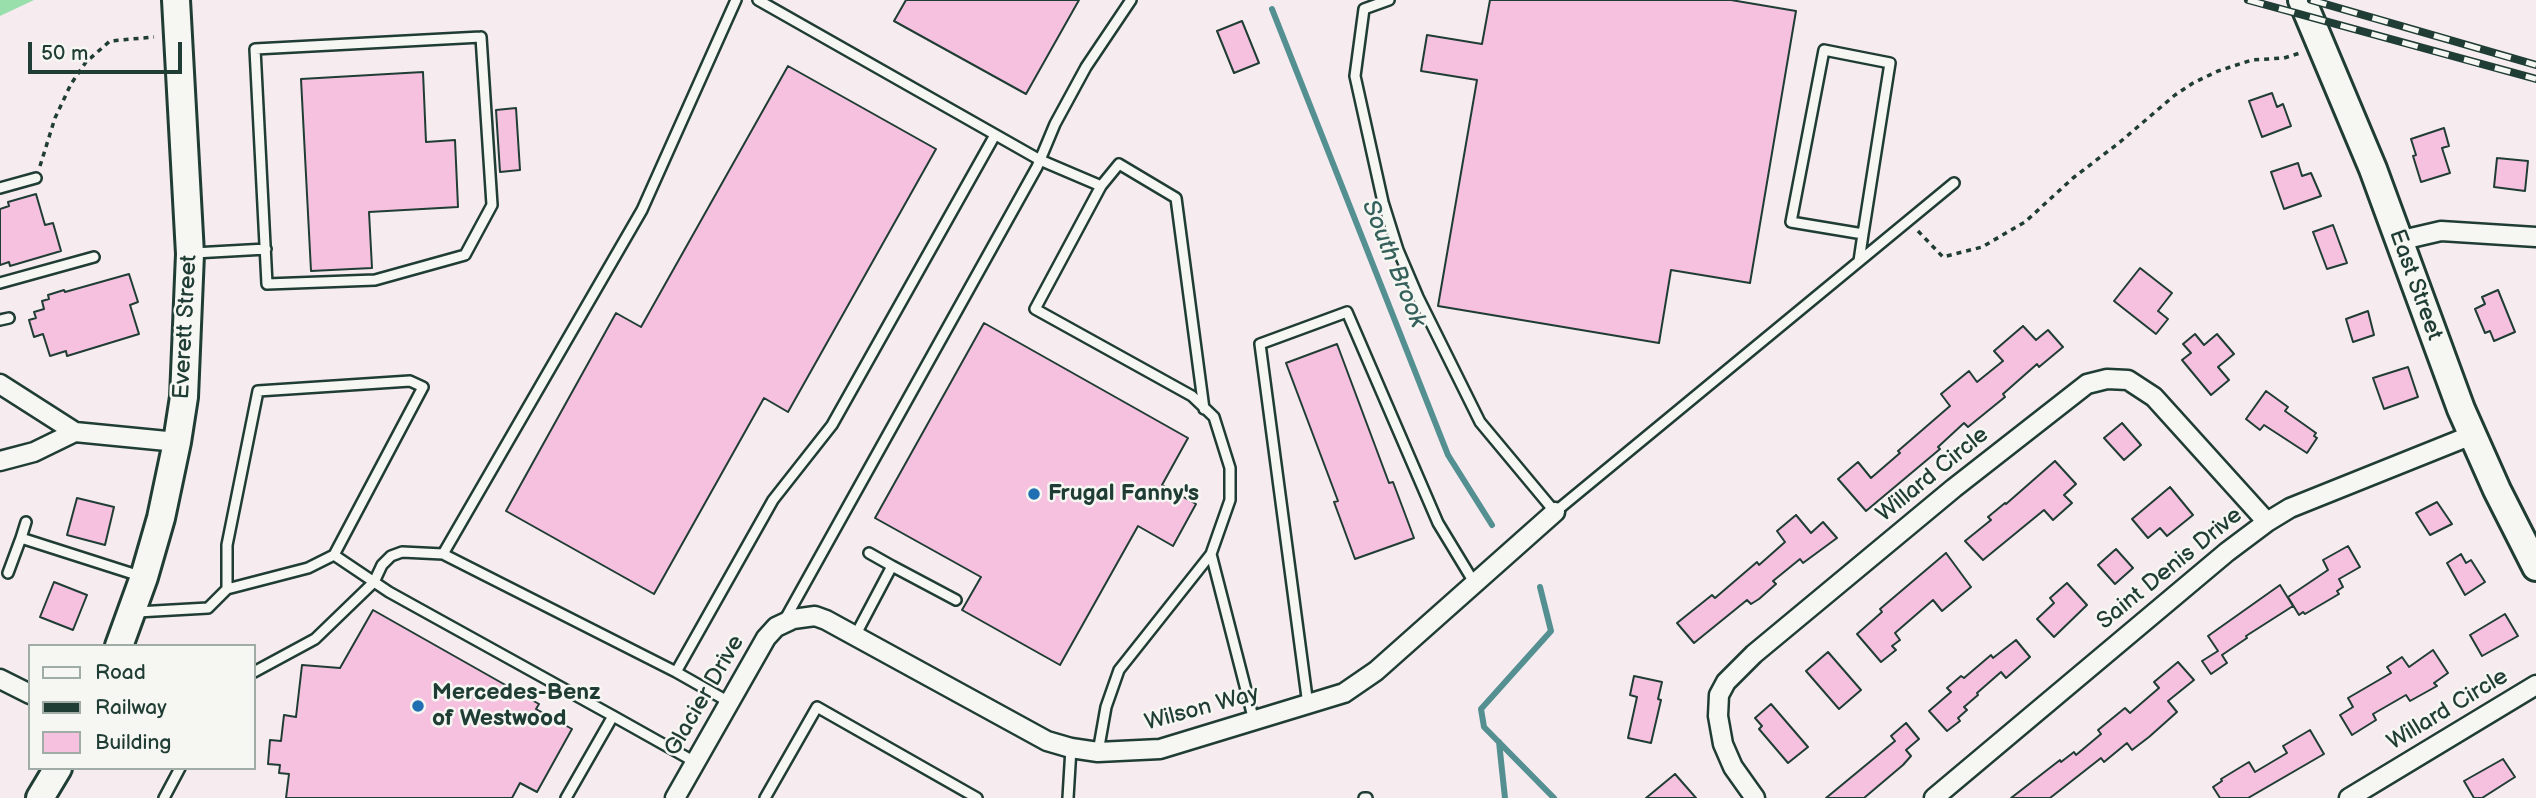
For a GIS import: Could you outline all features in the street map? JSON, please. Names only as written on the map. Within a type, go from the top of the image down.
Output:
[{"type":"main road","name":"Everett Street","points":[[120,644],[144,577],[161,518],[177,442],[187,352],[190,254],[176,0]]},
{"type":"main road","name":"East Street","points":[[2302,0],[2373,169],[2472,435],[2536,567]]},
{"type":"main road","points":[[43,797],[57,770]]},
{"type":"street","points":[[2398,241],[2441,231],[2536,237]]},
{"type":"street","name":"Willard Circle","points":[[1755,798],[1733,767],[1723,744],[1718,716],[1719,695],[1726,682],[1754,654],[1954,488],[2087,384],[2107,379],[2129,380],[2154,397],[2267,523]]},
{"type":"street","points":[[0,384],[75,432],[177,442]]},
{"type":"street","points":[[0,461],[34,452],[75,432]]},
{"type":"street","name":"Saint Denis Drive","points":[[1934,798],[2227,552],[2267,523],[2290,508],[2472,435]]},
{"type":"street","name":"Wilson Way","points":[[784,623],[815,616],[1047,741],[1098,752],[1160,749],[1344,693],[1377,671],[1555,512]]},
{"type":"street","name":"Glacier Drive","points":[[675,798],[766,638],[784,623]]},
{"type":"street","points":[[0,679],[28,693]]},
{"type":"street","name":"Willard Circle","points":[[2349,798],[2536,685]]},
{"type":"lane","points":[[443,555],[642,210],[736,0]]},
{"type":"lane","points":[[758,0],[1040,160],[1101,186]]},
{"type":"lane","points":[[784,623],[1040,160],[1055,124],[1086,67],[1131,0]]},
{"type":"lane","points":[[1389,0],[1364,9],[1355,76],[1383,202],[1398,250],[1418,298],[1480,422],[1555,512],[1954,183]]},
{"type":"lane","points":[[481,37],[492,205],[465,255],[375,280],[268,284],[266,249],[255,49],[481,37]]},
{"type":"lane","points":[[1858,261],[1863,234],[1890,63],[1824,50],[1791,222],[1863,234]]},
{"type":"lane","points":[[676,672],[773,500],[832,425],[995,135]]},
{"type":"lane","points":[[1098,752],[1107,706],[1119,670],[1211,554],[1230,500],[1230,468],[1214,418],[1205,409],[1192,396],[1035,309],[1101,186],[1119,164],[1176,198],[1205,409]]},
{"type":"lane","points":[[0,188],[36,178]]},
{"type":"lane","points":[[190,254],[266,249]]},
{"type":"lane","points":[[0,283],[94,257]]},
{"type":"lane","points":[[1308,705],[1260,344],[1346,312],[1438,523],[1475,584]]},
{"type":"lane","points":[[132,612],[208,608],[227,589],[308,568],[334,555],[423,387],[410,381],[258,391],[227,545],[227,589]]},
{"type":"lane","points":[[8,573],[26,522]]},
{"type":"lane","points":[[21,538],[144,577]]},
{"type":"lane","points":[[256,672],[315,639],[374,582],[382,565],[391,556],[402,552],[443,555],[676,672],[729,702]]},
{"type":"lane","points":[[869,553],[956,600]]},
{"type":"lane","points":[[1211,554],[1254,721]]},
{"type":"lane","points":[[334,555],[374,582],[695,762]]},
{"type":"lane","points":[[855,636],[892,566]]},
{"type":"lane","points":[[765,798],[817,707],[977,798]]},
{"type":"lane","points":[[565,798],[613,716]]},
{"type":"lane","points":[[1068,798],[1071,748]]},
{"type":"lane","points":[[164,798],[179,770]]},
{"type":"path","points":[[36,178],[55,118],[71,84],[86,62],[110,41],[154,37]]},
{"type":"path","points":[[1909,220],[1943,257],[1982,247],[2025,222],[2073,178],[2193,83],[2218,71],[2252,60],[2284,58],[2322,46]]},
{"type":"green space","points":[[0,0],[34,0],[0,16]]},
{"type":"building","points":[[906,0],[1079,0],[1026,94],[894,21]]},
{"type":"building","points":[[1490,0],[1731,0],[1796,11],[1750,283],[1671,270],[1659,343],[1438,306],[1477,80],[1421,71],[1427,35],[1482,44]]},
{"type":"building","points":[[1242,21],[1259,63],[1234,73],[1217,31]]},
{"type":"building","points":[[788,66],[936,149],[788,412],[764,398],[654,594],[506,511],[616,313],[641,327]]},
{"type":"building","points":[[423,72],[426,142],[455,140],[458,207],[369,212],[372,268],[311,271],[301,79]]},
{"type":"building","points":[[2272,93],[2277,107],[2283,104],[2291,126],[2262,137],[2249,101]]},
{"type":"building","points":[[516,108],[520,170],[500,172],[496,110]]},
{"type":"building","points":[[2444,128],[2449,146],[2442,148],[2450,173],[2421,182],[2411,139]]},
{"type":"building","points":[[2497,158],[2528,161],[2525,191],[2494,187]]},
{"type":"building","points":[[2298,163],[2302,176],[2311,173],[2321,196],[2284,209],[2271,172]]},
{"type":"building","points":[[36,194],[45,225],[53,223],[61,251],[10,266],[9,262],[0,265],[0,209],[9,206],[8,202]]},
{"type":"building","points":[[2333,225],[2347,263],[2327,269],[2313,232]]},
{"type":"building","points":[[2140,268],[2172,293],[2158,311],[2168,319],[2156,334],[2114,301]]},
{"type":"building","points":[[129,274],[138,302],[130,305],[139,334],[67,356],[66,351],[50,356],[43,334],[34,337],[29,320],[36,318],[34,312],[44,309],[42,301],[49,299],[48,295]]},
{"type":"building","points":[[2498,290],[2515,332],[2494,341],[2490,331],[2485,333],[2475,309],[2485,304],[2482,297]]},
{"type":"building","points":[[2368,311],[2374,335],[2353,342],[2346,319]]},
{"type":"building","name":"Frugal Fanny's","points":[[984,323],[1188,438],[1162,485],[1196,504],[1173,546],[1138,526],[1060,665],[962,610],[981,577],[875,518]]},
{"type":"building","points":[[2023,326],[2036,340],[2048,330],[2063,347],[2039,367],[2037,364],[2003,394],[2005,397],[1968,427],[1964,423],[1938,447],[1940,449],[1866,511],[1838,479],[1858,462],[1871,478],[1950,406],[1941,394],[1969,371],[1977,382],[2003,361],[1994,351]]},
{"type":"building","points":[[2195,334],[2204,345],[2217,334],[2234,354],[2218,367],[2229,380],[2211,395],[2182,360],[2191,353],[2183,344]]},
{"type":"building","points":[[1337,344],[1389,483],[1393,482],[1414,538],[1355,559],[1334,502],[1338,501],[1286,363]]},
{"type":"building","points":[[2408,367],[2418,397],[2384,409],[2373,378]]},
{"type":"building","points":[[2266,391],[2288,407],[2285,411],[2316,433],[2314,436],[2317,438],[2307,453],[2264,425],[2260,430],[2246,419]]},
{"type":"building","points":[[2122,423],[2141,445],[2124,460],[2104,438]]},
{"type":"building","points":[[2055,461],[2076,484],[2064,495],[2072,503],[2053,520],[2044,510],[1983,560],[1965,541],[1991,520],[1988,517]]},
{"type":"building","points":[[2170,487],[2193,515],[2167,536],[2160,528],[2148,538],[2132,519]]},
{"type":"building","points":[[77,498],[114,507],[105,545],[67,535]]},
{"type":"building","points":[[2437,502],[2452,524],[2430,535],[2416,513]]},
{"type":"building","points":[[1796,515],[1811,533],[1823,522],[1837,538],[1803,563],[1800,559],[1773,581],[1776,584],[1759,599],[1751,604],[1747,600],[1694,643],[1677,623],[1712,595],[1715,598],[1757,562],[1759,565],[1785,542],[1777,531]]},
{"type":"building","points":[[2348,546],[2360,567],[2339,579],[2343,587],[2337,591],[2339,594],[2299,615],[2288,597],[2328,570],[2323,560]]},
{"type":"building","points":[[2116,549],[2133,568],[2115,584],[2098,565]]},
{"type":"building","points":[[1946,553],[1971,587],[1942,611],[1933,600],[1895,633],[1900,640],[1892,646],[1896,650],[1881,662],[1857,634],[1882,612],[1880,609]]},
{"type":"building","points":[[2461,554],[2466,563],[2471,560],[2485,582],[2465,595],[2447,563]]},
{"type":"building","points":[[54,582],[87,595],[73,630],[40,617]]},
{"type":"building","points":[[2067,583],[2087,605],[2054,637],[2037,619],[2054,603],[2050,598]]},
{"type":"building","points":[[2280,585],[2293,606],[2222,655],[2227,663],[2211,674],[2202,661],[2218,651],[2208,636]]},
{"type":"building","name":"Mercedes-Benz of Westwood","points":[[373,610],[539,704],[536,709],[572,729],[537,792],[520,783],[512,798],[286,798],[289,774],[279,773],[280,765],[268,764],[270,740],[281,741],[284,715],[296,717],[302,665],[340,668]]},
{"type":"building","points":[[2505,614],[2518,636],[2482,656],[2470,635]]},
{"type":"building","points":[[2016,640],[2030,657],[2006,678],[2001,672],[1977,693],[1964,707],[1967,710],[1958,718],[1960,721],[1947,731],[1929,711],[1951,692],[1947,688],[1961,676],[1964,678],[1991,655],[1993,658]]},
{"type":"building","points":[[2433,650],[2448,673],[2434,683],[2437,686],[2410,701],[2406,695],[2373,714],[2376,720],[2352,735],[2340,715],[2353,707],[2348,698],[2391,673],[2387,667],[2402,657],[2409,667]]},
{"type":"building","points":[[1828,652],[1861,690],[1839,709],[1806,671]]},
{"type":"building","points":[[2178,662],[2194,680],[2168,701],[2177,712],[2149,737],[2132,750],[2127,743],[2104,762],[2101,758],[2050,798],[2011,798],[2060,760],[2061,762],[2074,752],[2076,755],[2101,734],[2098,730],[2125,708],[2130,713],[2159,688],[2154,682]]},
{"type":"building","points":[[1634,676],[1662,682],[1658,699],[1661,700],[1651,743],[1628,738],[1637,697],[1630,695]]},
{"type":"building","points":[[1771,704],[1808,747],[1788,763],[1759,729],[1762,726],[1755,718]]},
{"type":"building","points":[[1906,723],[1919,739],[1906,750],[1911,756],[1903,765],[1864,798],[1826,798],[1895,741],[1891,736]]},
{"type":"building","points":[[2310,730],[2324,754],[2248,798],[2220,798],[2213,787],[2222,781],[2221,779],[2249,762],[2255,772],[2287,753],[2283,746]]},
{"type":"building","points":[[2503,759],[2515,777],[2482,798],[2474,798],[2464,781]]},
{"type":"building","points":[[1675,774],[1696,798],[1646,798]]},
{"type":"waterway","name":"South Brook","points":[[1272,9],[1448,455],[1492,525]]},
{"type":"waterway","name":"South Brook","points":[[1540,587],[1551,631],[1481,709],[1484,727],[1554,798]]},
{"type":"waterway","points":[[1499,742],[1505,798]]},
{"type":"railway","points":[[2248,0],[2536,79]]},
{"type":"railway","points":[[2311,0],[2536,65]]},
{"type":"place","name":"Frugal Fanny's","points":[[1034,494]]},
{"type":"place","name":"Mercedes-Benz of Westwood","points":[[418,706]]}]
